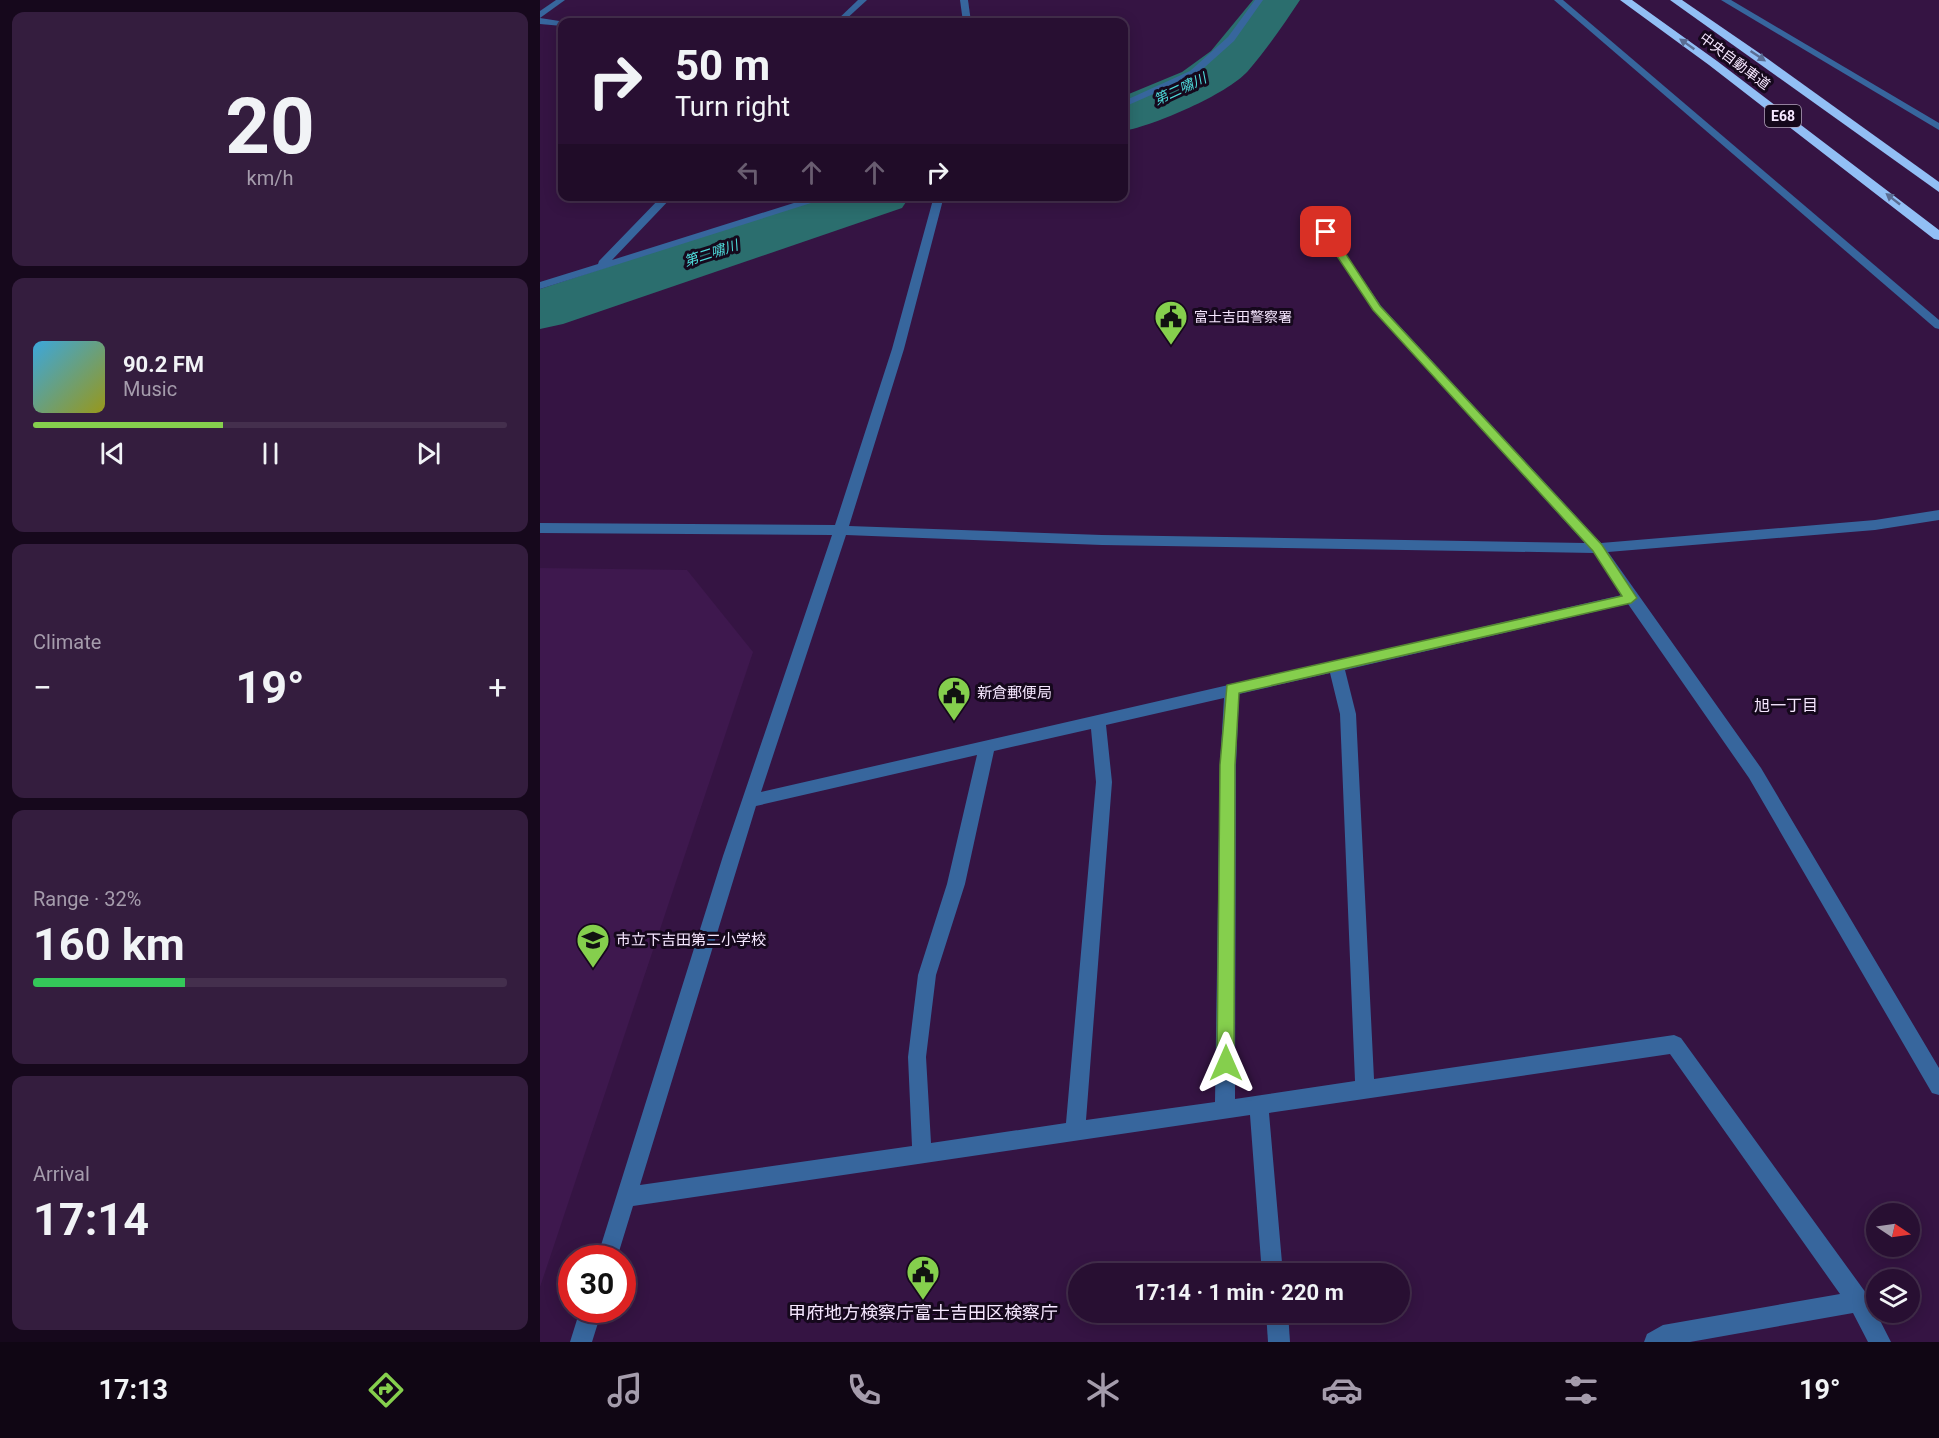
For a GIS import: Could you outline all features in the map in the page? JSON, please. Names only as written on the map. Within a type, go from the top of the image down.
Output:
[{"type":"highway","name":"中央自動車道","points":[[1625,0],[1722,70],[1939,236]]},
{"type":"highway","name":"中央自動車道","points":[[1675,0],[1764,61],[1939,188]]},
{"type":"street","points":[[540,15],[561,0]]},
{"type":"street","points":[[843,18],[863,0]]},
{"type":"street","points":[[964,0],[966,18]]},
{"type":"street","points":[[1128,102],[1193,73],[1231,39],[1260,0]]},
{"type":"street","points":[[1558,0],[1939,327]]},
{"type":"street","points":[[1725,0],[1939,127]]},
{"type":"street","points":[[540,21],[558,23]]},
{"type":"street","points":[[602,265],[663,201]]},
{"type":"street","points":[[540,286],[812,201]]},
{"type":"street","points":[[611,1245],[750,801],[842,530],[917,286],[938,201]]},
{"type":"street","points":[[1315,225],[1326,232],[1377,308],[1598,548],[1755,773],[1939,1086]]},
{"type":"street","points":[[540,528],[842,530],[1125,540],[1598,548],[1875,525],[1939,515]]},
{"type":"street","points":[[750,801],[1631,598]]},
{"type":"street","points":[[1336,665],[1348,714],[1365,1089]]},
{"type":"street","points":[[1226,1109],[1228,765],[1232,689]]},
{"type":"street","points":[[1075,1132],[1104,782],[1098,720]]},
{"type":"street","points":[[922,1154],[917,1057],[927,975],[956,884],[987,745]]},
{"type":"street","points":[[627,1197],[1674,1044],[1858,1301],[1880,1342]]},
{"type":"street","points":[[1259,1104],[1273,1263]]},
{"type":"street","points":[[1655,1342],[1663,1336],[1858,1301]]},
{"type":"street","points":[[581,1342],[587,1323]]},
{"type":"street","points":[[1278,1323],[1279,1342]]},
{"type":"shaded area","name":"市立下吉田第二小学校","points":[[540,568],[687,570],[753,652],[540,1287]]},
{"type":"waterway","name":"第二嘯川","points":[[1128,113],[1200,83],[1229,62],[1277,0]]},
{"type":"waterway","name":"第二嘯川","points":[[540,310],[867,201]]},
{"type":"place","name":"富士吉田警察署","points":[[1171,346]]},
{"type":"place","name":"新倉郵便局","points":[[954,722]]},
{"type":"place","name":"市立下吉田第二小学校","points":[[593,969]]},
{"type":"place","name":"甲府地方検察庁富士吉田区検察庁","points":[[923,1301]]},
{"type":"district","name":"旭一丁目","points":[[1786,705]]},
{"type":"route","points":[[1226,1063],[1228,765],[1232,689],[1631,598],[1598,548],[1377,308],[1326,232]]}]
